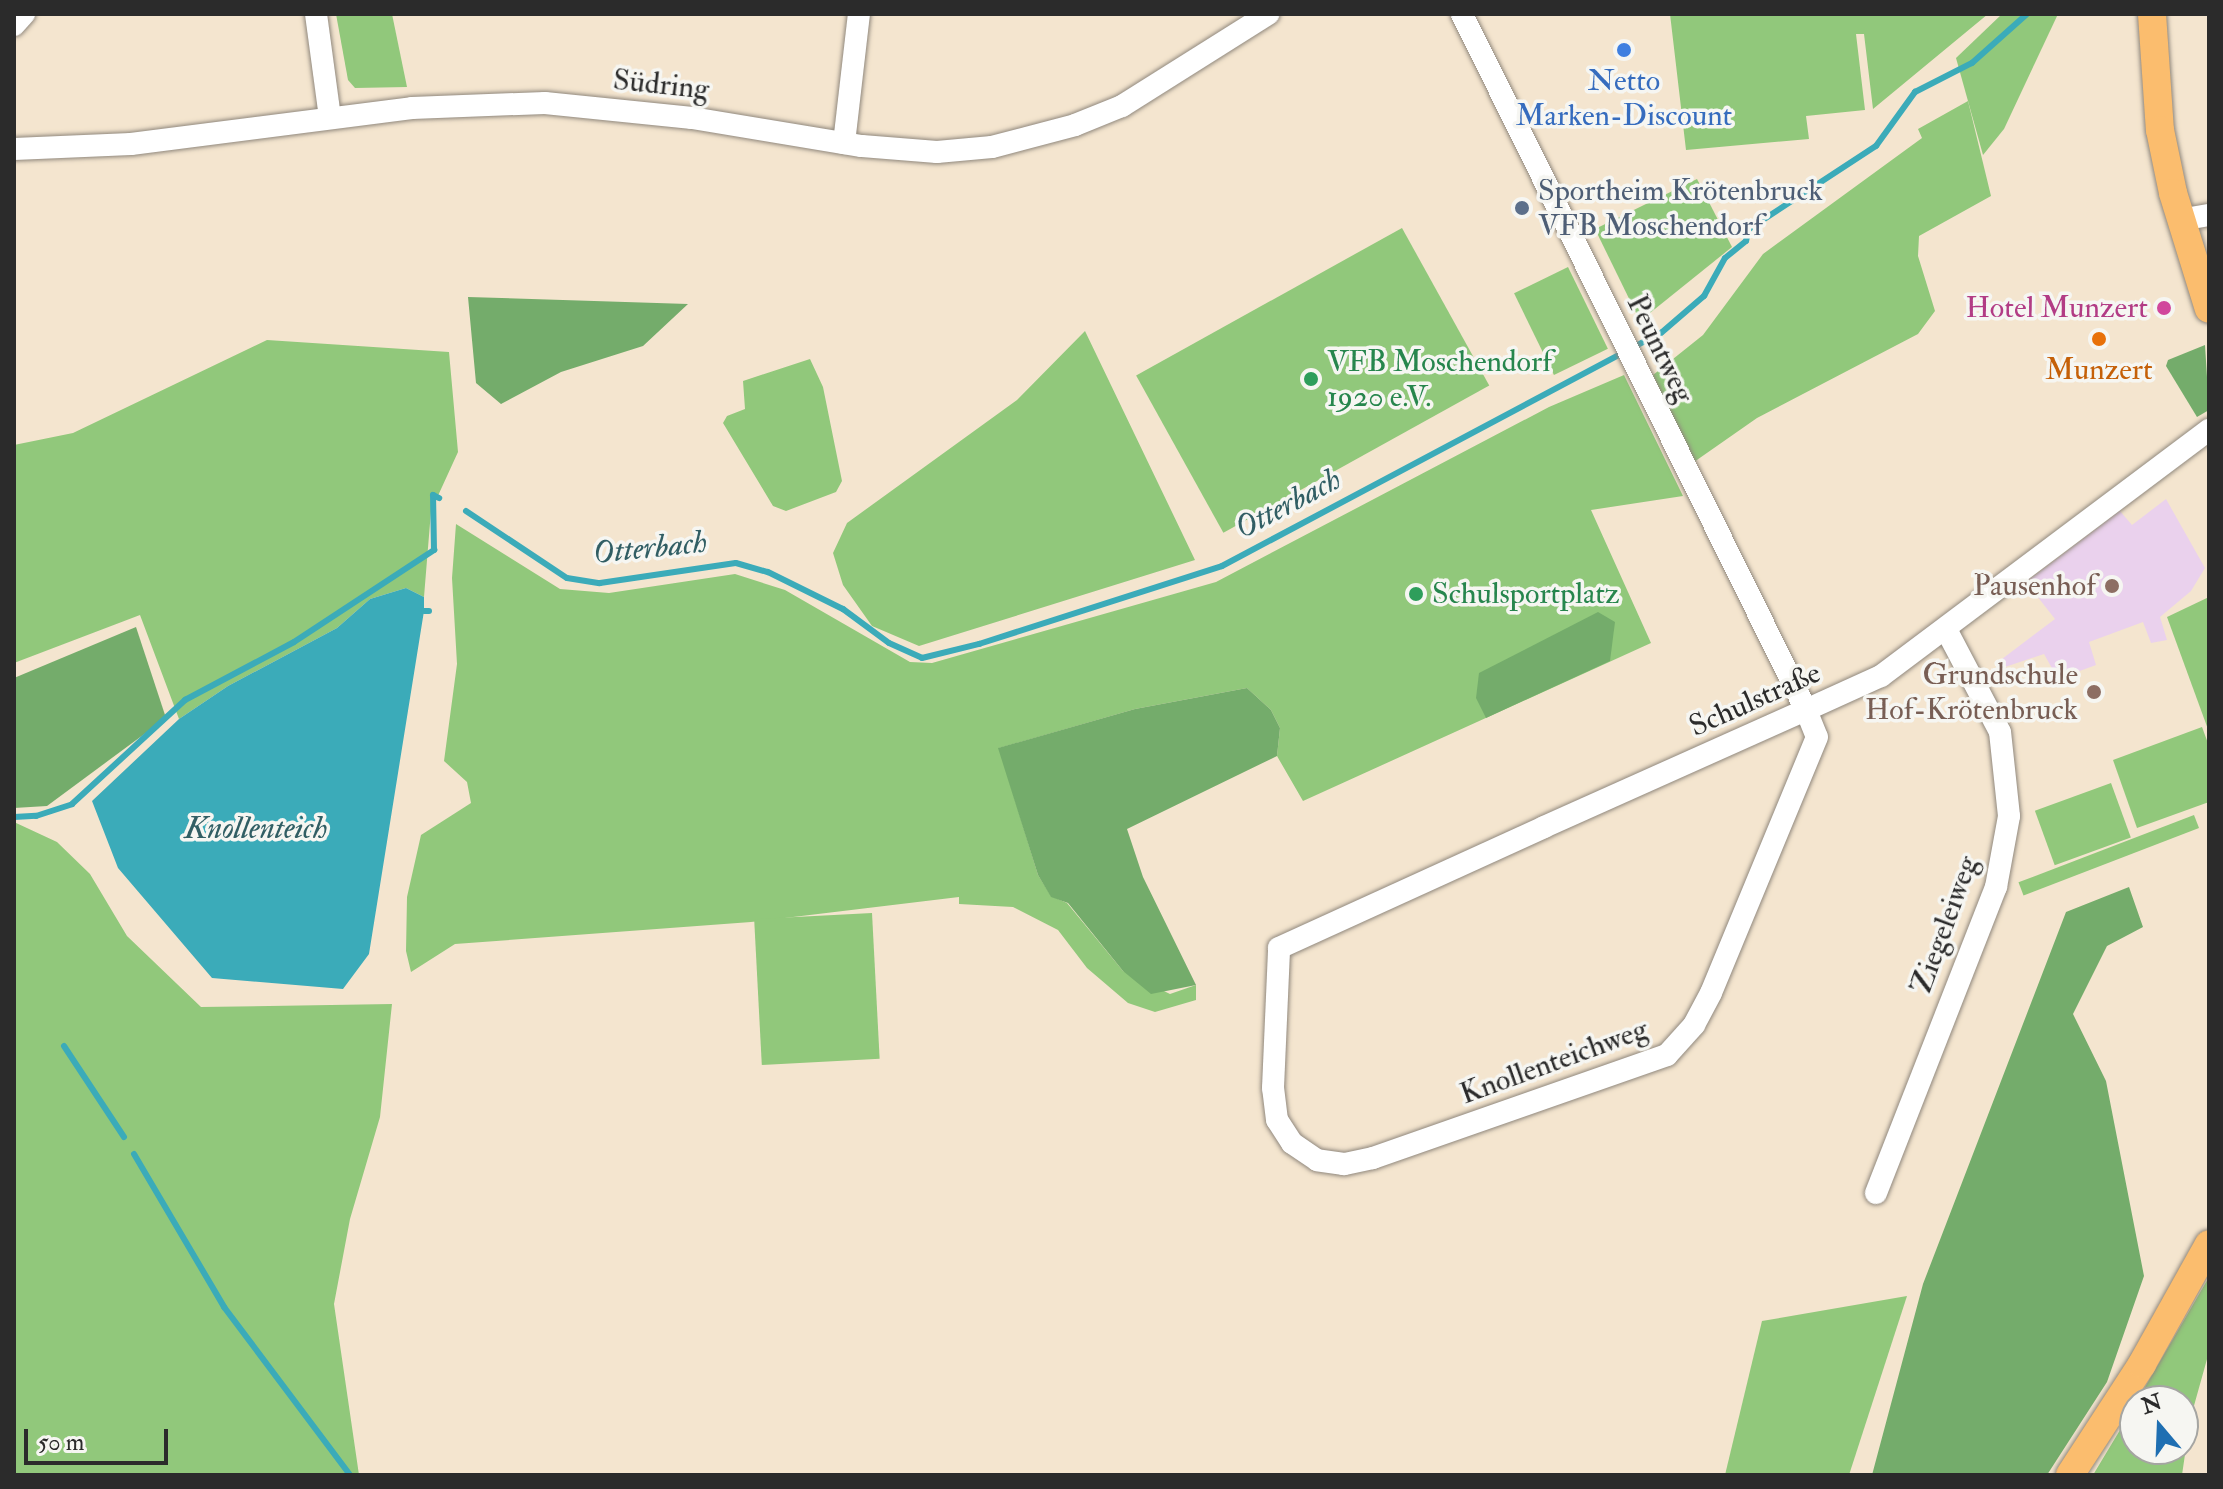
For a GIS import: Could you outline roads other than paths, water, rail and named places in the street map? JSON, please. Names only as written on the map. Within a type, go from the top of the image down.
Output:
[{"type":"main road","points":[[2152,14],[2160,130],[2180,220],[2209,309]]},
{"type":"main road","points":[[2070,1475],[2142,1364],[2209,1244]]},
{"type":"street","points":[[14,25],[24,14]]},
{"type":"street","points":[[316,14],[330,117]]},
{"type":"street","points":[[844,143],[859,14]]},
{"type":"street","name":"Südring","points":[[14,149],[131,144],[330,117],[545,103],[692,118],[844,143],[937,152],[992,147],[1075,125],[1122,106],[1268,14]]},
{"type":"street","name":"Peuntweg","points":[[1462,14],[1806,710]]},
{"type":"street","points":[[2180,220],[2209,215]]},
{"type":"street","name":"Schulstraße","points":[[1279,948],[1881,676],[1947,631],[2209,430]]},
{"type":"street","name":"Ziegeleiweg","points":[[1876,1193],[1996,887],[2009,816],[2000,732],[1947,631]]},
{"type":"street","name":"Knollenteichweg","points":[[1279,948],[1273,1088],[1277,1120],[1292,1143],[1317,1160],[1344,1164],[1373,1158],[1667,1055],[1694,1025],[1711,993],[1809,760],[1817,737],[1806,710]]},
{"type":"water","name":"Knollenteich","points":[[406,588],[424,597],[424,611],[369,954],[343,989],[212,978],[118,868],[92,801],[179,719],[228,686],[337,628],[370,599]]},
{"type":"waterway","name":"Otterbach","points":[[466,511],[567,578],[600,583],[736,563],[768,572],[843,609],[889,643],[922,658],[979,644],[1222,566],[1661,333],[1704,296],[1725,258],[1746,241],[1749,229],[1876,146],[1915,92],[1972,63],[2027,14]]},
{"type":"waterway","name":"Otterbach","points":[[14,817],[36,816],[72,804],[185,700],[294,642],[434,550],[433,495],[439,498]]},
{"type":"waterway","name":"Otterbach","points":[[424,611],[429,611]]},
{"type":"waterway","points":[[64,1046],[124,1137]]},
{"type":"waterway","points":[[134,1154],[224,1307],[350,1475]]},
{"type":"place","name":"Netto Marken-Discount","points":[[1624,50]]},
{"type":"place","name":"Sportheim Krötenbruck VFB Moschendorf","points":[[1522,208]]},
{"type":"place","name":"Hotel Munzert","points":[[2164,308]]},
{"type":"place","name":"Munzert","points":[[2099,339]]},
{"type":"place","name":"VFB Moschendorf 1920 e.V.","points":[[1311,379]]},
{"type":"place","name":"Pausenhof","points":[[2112,586]]},
{"type":"place","name":"Schulsportplatz","points":[[1416,594]]},
{"type":"place","name":"Grundschule Hof-Krötenbruck","points":[[2094,692]]}]
